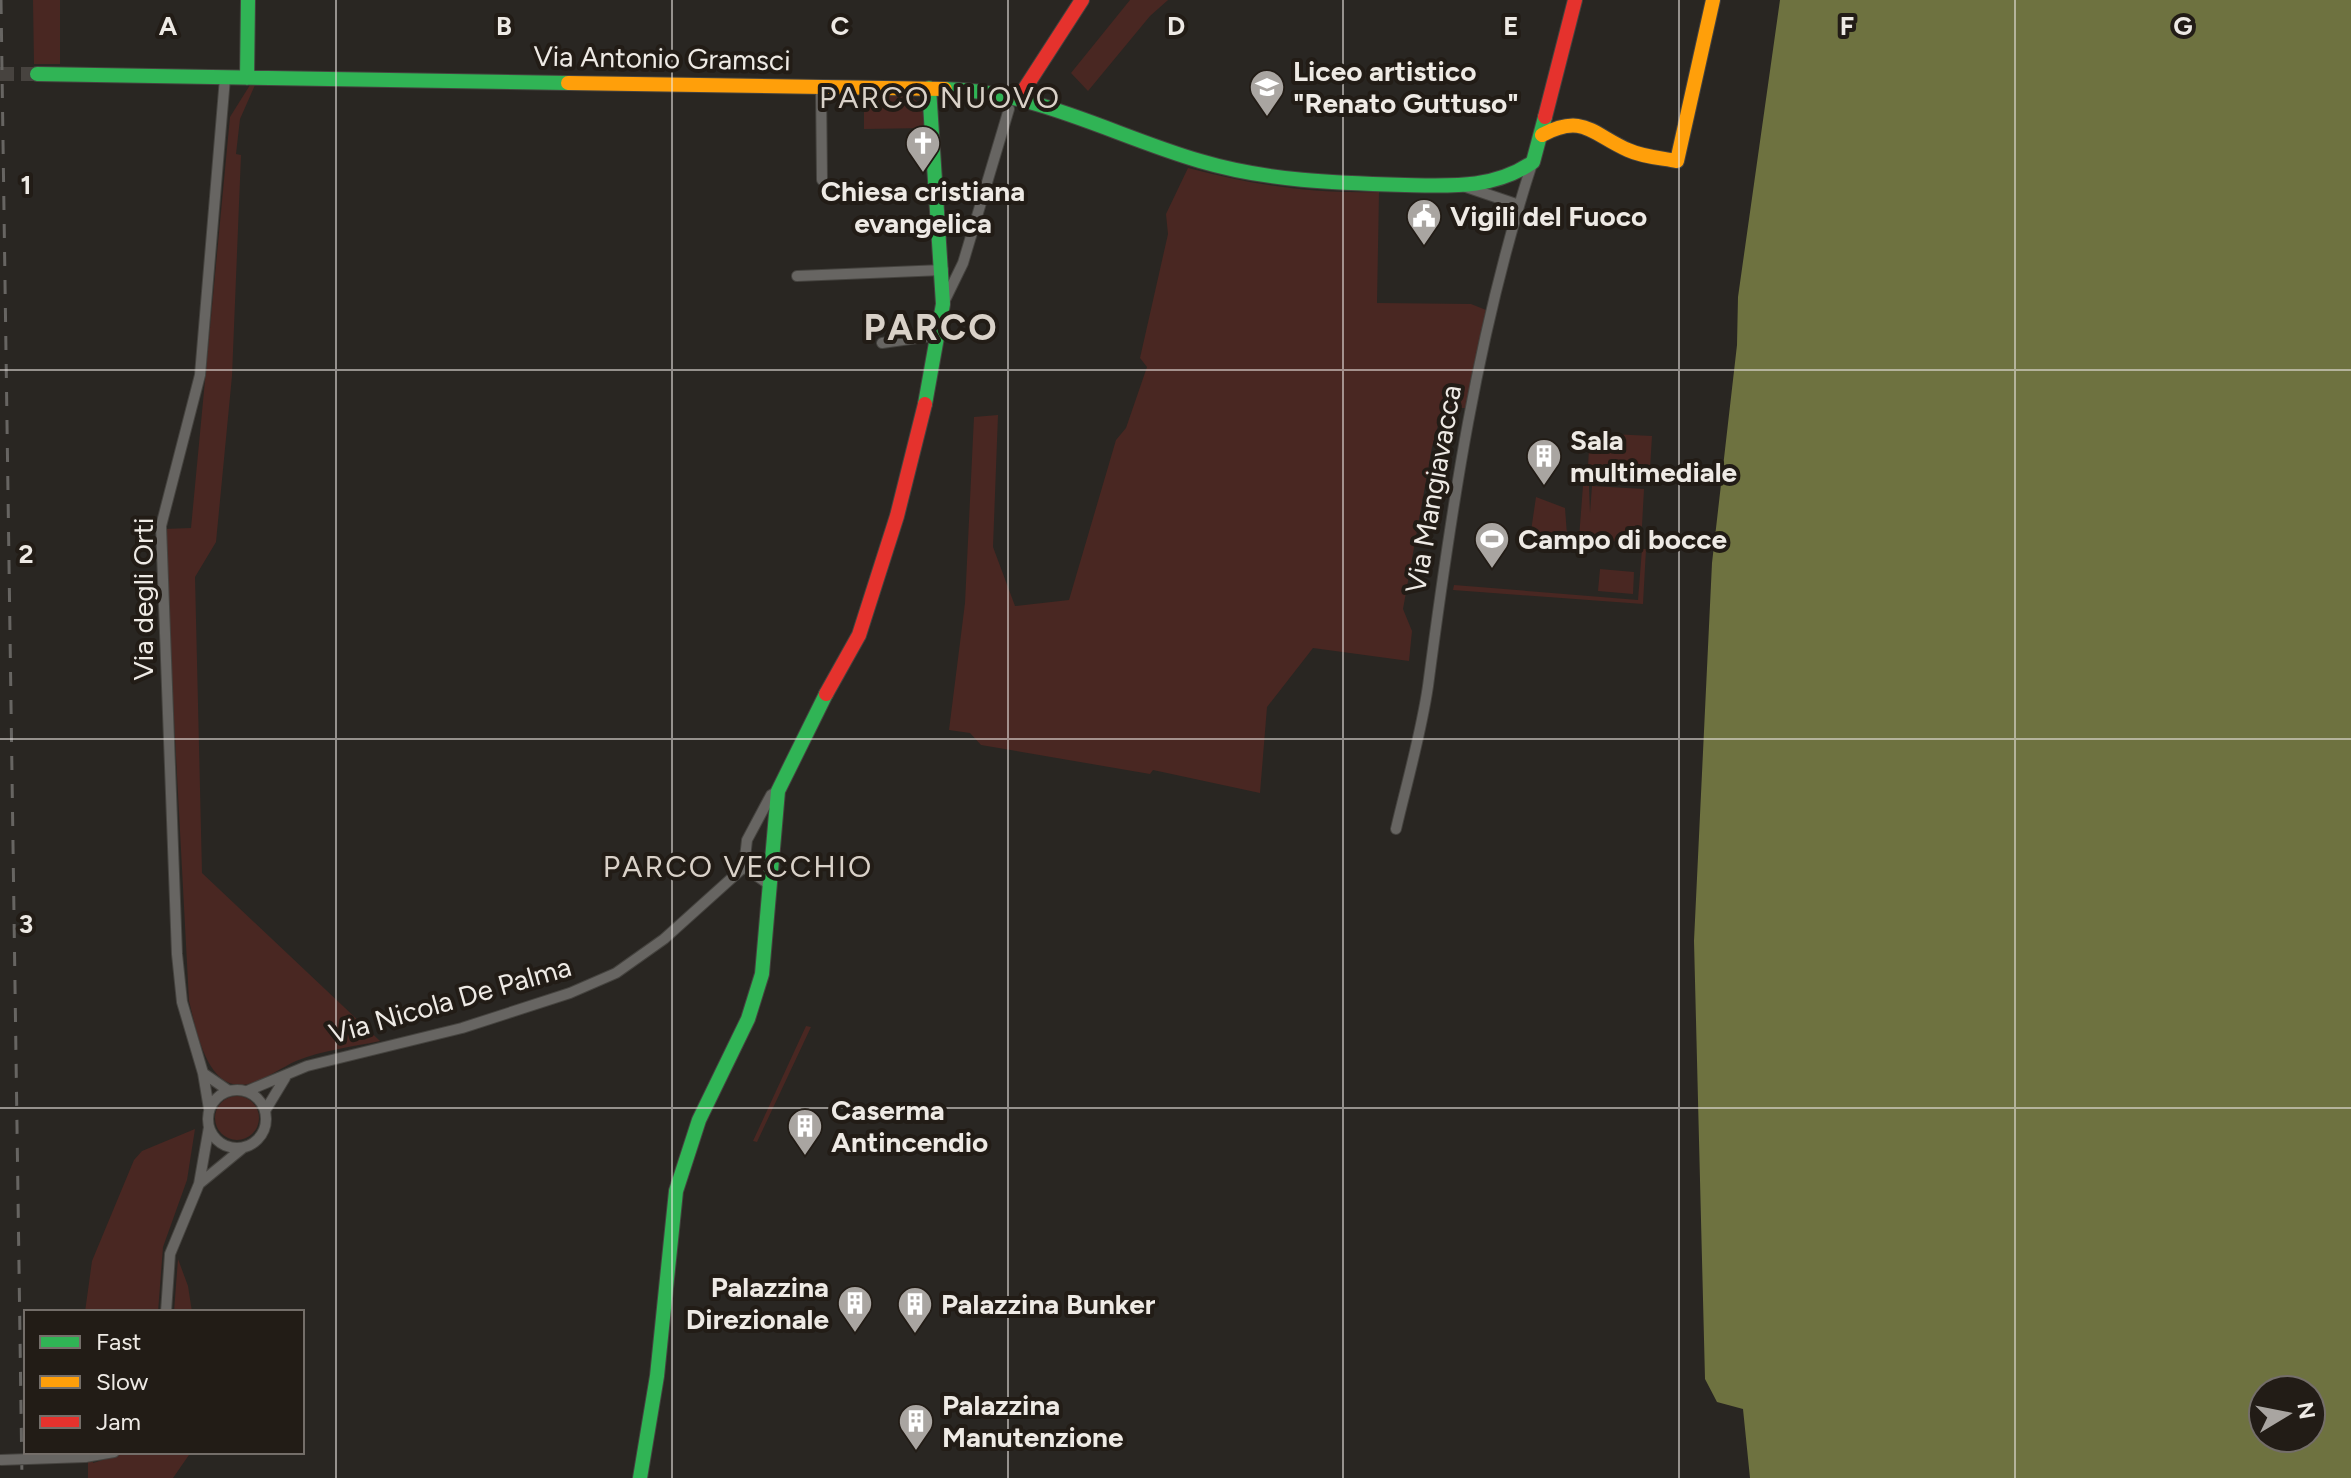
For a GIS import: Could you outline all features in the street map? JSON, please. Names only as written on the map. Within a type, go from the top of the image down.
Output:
[{"type":"main road","points":[[247,78],[248,0]]},
{"type":"main road","points":[[1020,96],[1082,0]]},
{"type":"main road","points":[[1533,162],[1575,0]]},
{"type":"main road","points":[[1542,135],[1563,123],[1575,122],[1630,152],[1677,161],[1713,0]]},
{"type":"main road","name":"Via Antonio Gramsci","points":[[37,74],[929,88],[1020,96],[1199,161],[1304,182],[1464,186],[1515,177],[1533,162]]},
{"type":"main road","points":[[640,1478],[657,1376],[676,1191],[699,1120],[755,999],[768,936],[778,791],[800,741],[849,659],[866,618],[919,428],[943,304],[929,88]]},
{"type":"main road","points":[[650,1478],[665,1380],[666,1290]]},
{"type":"street","name":"Via degli Orti","points":[[209,1109],[203,1073],[182,1002],[177,954],[161,526],[200,375],[225,78]]},
{"type":"street","points":[[821,86],[822,180]]},
{"type":"street","points":[[943,304],[963,263],[1009,109]]},
{"type":"street","name":"Via Mangiavacca","points":[[1396,829],[1427,689],[1437,607],[1481,353],[1533,162]]},
{"type":"street","name":"Via Antonio Gramsci","points":[[1464,186],[1519,205]]},
{"type":"street","points":[[797,276],[943,270]]},
{"type":"street","points":[[882,343],[938,335]]},
{"type":"street","points":[[770,885],[744,867],[747,840],[771,795],[778,791]]},
{"type":"street","name":"Via Nicola De Palma","points":[[247,1091],[285,1078],[307,1066],[462,1028],[570,993],[616,973],[664,939],[744,867]]},
{"type":"street","points":[[199,1184],[264,1129],[265,1111],[261,1102],[247,1091],[229,1091],[203,1073]]},
{"type":"street","points":[[265,1111],[285,1078]]},
{"type":"street","points":[[166,1310],[170,1254],[199,1184],[209,1109],[229,1091]]},
{"type":"street","points":[[209,1127],[219,1142],[227,1146],[245,1147]]},
{"type":"street","points":[[0,1460],[102,1454]]},
{"type":"shaded area","points":[[33,0],[60,0],[60,64],[34,64]]},
{"type":"shaded area","points":[[1130,0],[1168,0],[1150,16],[1088,91],[1071,73]]},
{"type":"shaded area","points":[[1780,0],[2351,0],[2351,1478],[1750,1478],[1743,1409],[1717,1402],[1705,1379],[1694,941],[1712,563],[1737,345],[1738,297]]},
{"type":"shaded area","points":[[250,85],[255,85],[240,119],[236,154],[241,155],[232,376],[216,542],[195,577],[202,873],[380,1041],[306,1057],[258,1081],[237,1085],[224,1080],[214,1071],[201,1044],[189,1001],[164,529],[191,528],[230,117]]},
{"type":"shaded area","points":[[864,94],[908,94],[920,104],[927,128],[864,129]]},
{"type":"shaded area","points":[[1188,168],[1283,187],[1379,192],[1377,303],[1471,304],[1486,310],[1466,408],[1443,408],[1432,447],[1403,609],[1412,631],[1409,661],[1313,648],[1267,707],[1260,793],[1153,770],[1150,774],[981,745],[970,733],[949,730],[965,603],[974,417],[998,415],[993,547],[1015,606],[1069,600],[1116,440],[1126,428],[1147,367],[1140,358],[1168,234],[1166,214]]},
{"type":"shaded area","points":[[1590,433],[1652,436],[1650,469],[1588,466]]},
{"type":"shaded area","points":[[1583,486],[1589,486],[1590,513],[1592,486],[1644,489],[1641,544],[1579,538]]},
{"type":"shaded area","points":[[1536,497],[1565,508],[1567,535],[1531,531]]},
{"type":"shaded area","points":[[1642,549],[1646,549],[1643,604],[1453,590],[1454,585],[1638,600]]},
{"type":"shaded area","points":[[1600,569],[1634,572],[1633,594],[1598,591]]},
{"type":"shaded area","points":[[806,1026],[811,1027],[757,1142],[753,1141]]},
{"type":"shaded area","points":[[237,1096],[253,1102],[259,1118],[253,1134],[237,1140],[221,1134],[215,1118],[221,1102]]},
{"type":"shaded area","points":[[195,1129],[187,1180],[163,1247],[158,1310],[85,1310],[92,1261],[134,1160],[142,1151]]},
{"type":"shaded area","points":[[178,1259],[188,1286],[192,1310],[174,1310]]},
{"type":"shaded area","points":[[88,1454],[92,1454],[93,1463],[122,1454],[190,1454],[173,1478],[88,1478]]},
{"type":"tunnel","points":[[0,74],[37,74]]},
{"type":"railway","points":[[1,0],[22,1478]]},
{"type":"traffic: fast","points":[[247,78],[248,0]]},
{"type":"traffic: fast","points":[[37,74],[568,83]]},
{"type":"traffic: fast","points":[[925,404],[943,304],[929,88]]},
{"type":"traffic: fast","points":[[945,89],[979,92],[1043,106],[1225,168],[1276,177],[1353,183],[1455,185],[1503,177],[1533,162],[1545,117]]},
{"type":"traffic: fast","points":[[640,1478],[657,1376],[676,1191],[699,1120],[748,1019],[762,974],[778,791],[826,694]]},
{"type":"traffic: slow","points":[[1542,135],[1556,129],[1578,126],[1634,152],[1677,161],[1713,0]]},
{"type":"traffic: slow","points":[[568,83],[945,89]]},
{"type":"traffic: jam","points":[[1020,96],[1082,0]]},
{"type":"traffic: jam","points":[[1545,117],[1575,0]]},
{"type":"traffic: jam","points":[[826,694],[859,635],[897,516],[925,404]]},
{"type":"place","name":"Liceo artistico \"Renato Guttuso\"","points":[[1267,118]]},
{"type":"place","name":"Chiesa cristiana evangelica","points":[[923,174]]},
{"type":"place","name":"Vigili del Fuoco","points":[[1424,247]]},
{"type":"place","name":"Sala multimediale","points":[[1544,487]]},
{"type":"place","name":"Campo di bocce","points":[[1492,570]]},
{"type":"place","name":"Caserma Antincendio","points":[[805,1157]]},
{"type":"place","name":"Palazzina Direzionale","points":[[855,1334]]},
{"type":"place","name":"Palazzina Bunker","points":[[915,1335]]},
{"type":"place","name":"Palazzina Manutenzione","points":[[916,1452]]},
{"type":"district","name":"PARCO NUOVO","points":[[940,97]]},
{"type":"district","name":"PARCO","points":[[931,327]]},
{"type":"district","name":"PARCO VECCHIO","points":[[738,866]]}]
